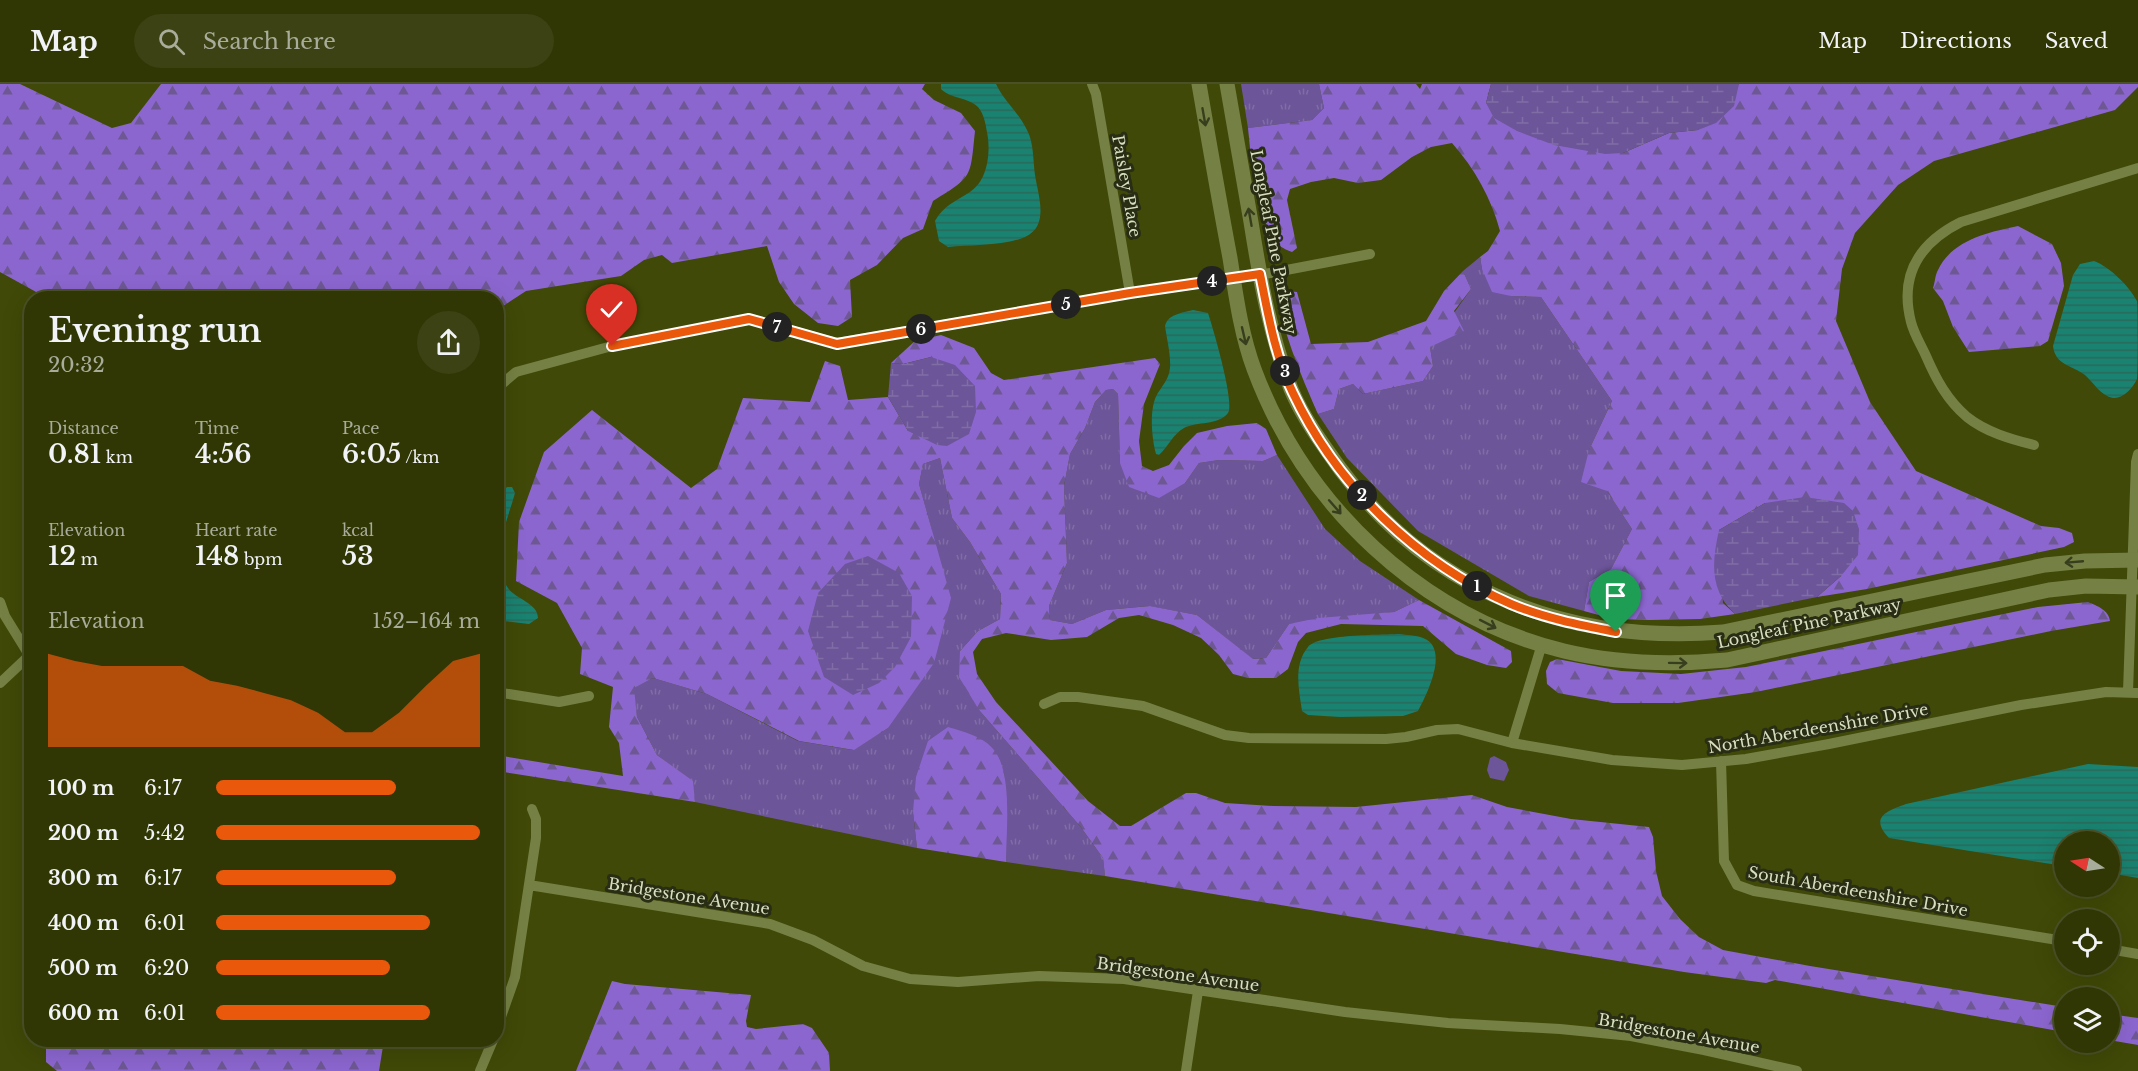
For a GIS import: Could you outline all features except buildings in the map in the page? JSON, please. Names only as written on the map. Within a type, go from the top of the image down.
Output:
[{"type":"main road","name":"Longleaf Pine Parkway","points":[[1198,84],[1245,340],[1265,397],[1297,457],[1354,529],[1392,565],[1421,586],[1500,630],[1542,644],[1613,659],[1688,663],[1727,660],[2037,592],[2086,586],[2135,586]]},
{"type":"main road","name":"Longleaf Pine Parkway","points":[[1227,84],[1272,333],[1292,392],[1320,442],[1349,481],[1396,529],[1437,563],[1511,604],[1550,617],[1616,632],[1687,635],[1723,632],[2045,565],[2135,560]]},
{"type":"street","name":"Paisley Place","points":[[1092,84],[1096,94],[1130,293]]},
{"type":"street","points":[[2034,445],[1984,428],[1953,404],[1938,384],[1912,324],[1907,300],[1916,260],[1935,237],[1961,222],[2138,168]]},
{"type":"street","points":[[504,382],[516,372],[612,346],[749,319],[837,344],[1130,293],[1233,279],[1370,254]]},
{"type":"street","points":[[2133,693],[2136,462],[2138,454]]},
{"type":"street","points":[[0,602],[5,616],[24,645]]},
{"type":"street","points":[[1512,742],[1542,644]]},
{"type":"street","points":[[0,683],[24,660]]},
{"type":"street","name":"North Aberdeenshire Drive","points":[[1044,704],[1060,697],[1078,697],[1143,706],[1225,735],[1249,738],[1386,739],[1437,730],[1458,729],[1512,742],[1612,760],[1682,765],[1746,759],[2022,705],[2106,692],[2133,693]]},
{"type":"street","points":[[504,693],[559,702],[589,696]]},
{"type":"street","name":"South Aberdeenshire Drive","points":[[1721,761],[1724,861],[1737,885],[1754,891],[2054,940]]},
{"type":"street","points":[[504,1008],[515,977],[529,885],[537,827],[532,809]]},
{"type":"street","name":"Bridgestone Avenue","points":[[529,885],[770,924],[813,940],[863,966],[910,979],[958,982],[1039,976],[1083,976],[1133,980],[1304,1007],[1394,1018],[1620,1035],[1704,1050],[1797,1071]]},
{"type":"street","points":[[2120,951],[2138,954]]},
{"type":"street","points":[[1186,1071],[1198,991]]},
{"type":"street","points":[[480,1071],[490,1047]]},
{"type":"green space","points":[[0,84],[20,84],[112,128],[131,123],[161,84],[925,84],[922,89],[934,100],[961,113],[975,131],[968,174],[956,186],[933,201],[923,229],[903,238],[877,265],[850,280],[852,317],[838,326],[818,323],[794,304],[779,282],[767,246],[672,263],[662,255],[644,260],[621,276],[526,291],[504,305],[504,291],[34,291],[0,272]]},
{"type":"green space","points":[[1241,84],[1319,84],[1324,108],[1312,120],[1248,128]]},
{"type":"green space","points":[[1319,84],[1416,84],[1420,89],[1422,84],[1491,84],[1486,103],[1623,153],[1669,133],[1698,130],[1739,84],[2138,84],[2138,87],[2115,110],[1934,161],[1898,185],[1855,233],[1842,269],[1836,321],[1870,402],[1916,471],[2041,526],[2059,528],[2072,533],[2074,542],[2064,547],[1867,589],[1817,597],[1841,576],[1765,503],[1719,530],[1723,603],[1735,614],[1700,619],[1650,620],[1613,619],[1584,611],[1589,582],[1611,569],[1632,529],[1607,491],[1581,482],[1589,450],[1612,401],[1541,297],[1511,296],[1492,292],[1482,269],[1480,257],[1488,251],[1500,231],[1481,184],[1452,143],[1431,147],[1412,157],[1381,180],[1358,183],[1334,178],[1290,189],[1287,200],[1297,248],[1292,252],[1270,241],[1251,158],[1248,128],[1312,120],[1324,108]]},
{"type":"green space","points":[[1491,84],[1739,84],[1734,106],[1716,123],[1698,130],[1669,133],[1623,153],[1605,154],[1554,145],[1517,131],[1494,118],[1486,103]]},
{"type":"green space","points":[[2018,226],[2052,244],[2061,263],[2064,286],[2048,341],[2040,346],[1969,352],[1953,327],[1943,301],[1933,288],[1937,272],[1952,251],[1962,244],[1995,231]]},
{"type":"green space","points":[[1480,257],[1482,269],[1511,296],[1541,297],[1612,401],[1589,450],[1607,491],[1632,529],[1611,569],[1589,582],[1584,611],[1529,596],[1418,531],[1347,458],[1318,414],[1334,409],[1339,389],[1353,384],[1363,394],[1423,381],[1433,366],[1430,347],[1471,289],[1463,271]]},
{"type":"green space","points":[[1463,271],[1471,289],[1454,311],[1464,331],[1430,347],[1433,366],[1423,381],[1363,394],[1353,384],[1339,389],[1334,409],[1318,414],[1287,336],[1280,305],[1280,294],[1288,291],[1297,292],[1311,344],[1368,342],[1426,321],[1444,291]]},
{"type":"green space","points":[[941,335],[974,348],[991,373],[1004,380],[1155,358],[1160,364],[1144,404],[1139,441],[1142,466],[1153,471],[1169,465],[1197,433],[1227,426],[1257,423],[1266,429],[1277,455],[1263,461],[1219,460],[1199,463],[1185,483],[1159,498],[1129,487],[1120,463],[1118,394],[1113,389],[1106,390],[1095,402],[1085,428],[1070,454],[1064,486],[1067,563],[1049,606],[1050,620],[1072,624],[1106,610],[1150,606],[1197,615],[1253,659],[1266,658],[1289,624],[1318,618],[1394,612],[1419,600],[1511,651],[1512,662],[1506,668],[1487,665],[1456,654],[1423,626],[1341,624],[1306,633],[1298,642],[1288,669],[1276,678],[1248,678],[1233,674],[1219,655],[1201,638],[1173,625],[1139,615],[1119,618],[1087,637],[1051,640],[1006,633],[982,639],[973,652],[977,674],[996,702],[1088,801],[1120,826],[1131,826],[1186,793],[1196,793],[1225,803],[1356,807],[1472,795],[1507,807],[1571,819],[1649,827],[1653,837],[1656,871],[1662,896],[1680,919],[1699,937],[1723,950],[2054,1005],[2054,1030],[1775,980],[1766,983],[1684,972],[1105,876],[1103,858],[1080,826],[979,710],[959,677],[960,651],[978,631],[1000,619],[1001,594],[970,542],[952,518],[940,458],[923,464],[919,484],[951,598],[934,663],[888,728],[854,750],[799,741],[707,694],[653,678],[634,688],[637,717],[657,755],[693,781],[695,802],[504,772],[504,756],[623,776],[619,743],[609,727],[613,687],[580,674],[582,648],[557,603],[516,581],[519,522],[544,452],[592,410],[691,488],[717,469],[743,398],[810,402],[825,361],[840,366],[848,400],[888,397],[908,431],[931,357],[903,364],[891,363],[915,341]]},
{"type":"green space","points":[[931,357],[955,365],[975,386],[976,412],[969,434],[947,446],[937,445],[908,431],[888,397],[891,363],[903,364]]},
{"type":"green space","points":[[1113,389],[1118,394],[1120,463],[1185,483],[1199,463],[1219,460],[1263,461],[1277,455],[1325,529],[1360,561],[1419,600],[1394,612],[1289,624],[1266,658],[1252,659],[1197,615],[1149,606],[1106,610],[1072,624],[1050,620],[1049,606],[1067,563],[1064,486],[1070,454],[1085,428],[1095,402],[1106,390]]},
{"type":"green space","points":[[940,458],[952,518],[970,542],[1001,594],[1000,619],[978,631],[960,651],[979,710],[1080,826],[1103,858],[1105,876],[1006,862],[1004,773],[993,750],[913,812],[917,848],[695,802],[692,781],[657,755],[637,717],[633,688],[653,678],[707,694],[798,741],[853,750],[888,728],[932,531],[919,484],[923,464]]},
{"type":"green space","points":[[1805,497],[1844,503],[1853,511],[1859,529],[1858,555],[1841,576],[1817,597],[1735,614],[1721,595],[1715,575],[1714,564],[1719,530],[1765,503]]},
{"type":"green space","points":[[868,556],[899,573],[912,596],[911,637],[895,667],[879,683],[853,695],[824,677],[808,631],[818,593],[845,564]]},
{"type":"green space","points":[[2088,602],[2105,611],[2110,621],[1756,692],[1678,703],[1613,703],[1558,693],[1547,684],[1546,671],[1550,662],[1557,659],[1621,671],[1681,674],[1746,667],[2038,607]]},
{"type":"green space","points":[[948,727],[984,741],[990,745],[1000,760],[1004,773],[1007,804],[1006,862],[917,848],[913,812],[916,777],[928,741]]},
{"type":"green space","points":[[1494,756],[1506,762],[1509,770],[1504,781],[1490,778],[1487,770],[1490,758]]},
{"type":"green space","points":[[612,981],[751,995],[747,1027],[756,1029],[803,1024],[812,1028],[829,1053],[830,1071],[576,1071]]},
{"type":"green space","points":[[2120,1016],[2138,1018],[2138,1045],[2120,1042]]},
{"type":"green space","points":[[46,1047],[383,1047],[379,1071],[57,1071],[46,1062]]},
{"type":"water","points":[[941,84],[996,84],[1024,124],[1032,146],[1040,201],[1038,225],[1025,237],[998,244],[948,247],[939,241],[935,221],[946,208],[976,187],[984,175],[988,152],[986,125],[978,107],[945,92],[941,89]]},
{"type":"water","points":[[2094,261],[2118,278],[2137,301],[2137,379],[2127,392],[2117,398],[2105,395],[2085,375],[2061,361],[2054,352],[2053,346],[2073,275],[2080,264]]},
{"type":"water","points":[[1193,310],[1208,313],[1229,395],[1228,413],[1219,420],[1184,428],[1159,455],[1156,454],[1153,442],[1152,414],[1156,398],[1168,378],[1170,368],[1165,326],[1172,316]]},
{"type":"water","points":[[507,487],[512,487],[515,493],[504,531],[504,490]]},
{"type":"water","points":[[504,580],[509,590],[530,604],[537,613],[538,618],[529,624],[504,621]]},
{"type":"water","points":[[1399,634],[1423,638],[1431,643],[1435,651],[1436,661],[1431,683],[1418,711],[1403,716],[1340,717],[1308,715],[1302,711],[1299,670],[1303,654],[1308,647],[1336,637]]},
{"type":"water","points":[[2088,764],[2138,767],[2138,878],[2120,875],[2120,831],[2054,831],[2054,864],[1889,838],[1881,825],[1883,816],[1906,804]]},
{"type":"route","points":[[612,346],[749,319],[837,344],[1130,293],[1260,274],[1272,333],[1292,392],[1320,442],[1349,481],[1374,509],[1410,543],[1437,563],[1511,604],[1572,623],[1616,632]]}]
